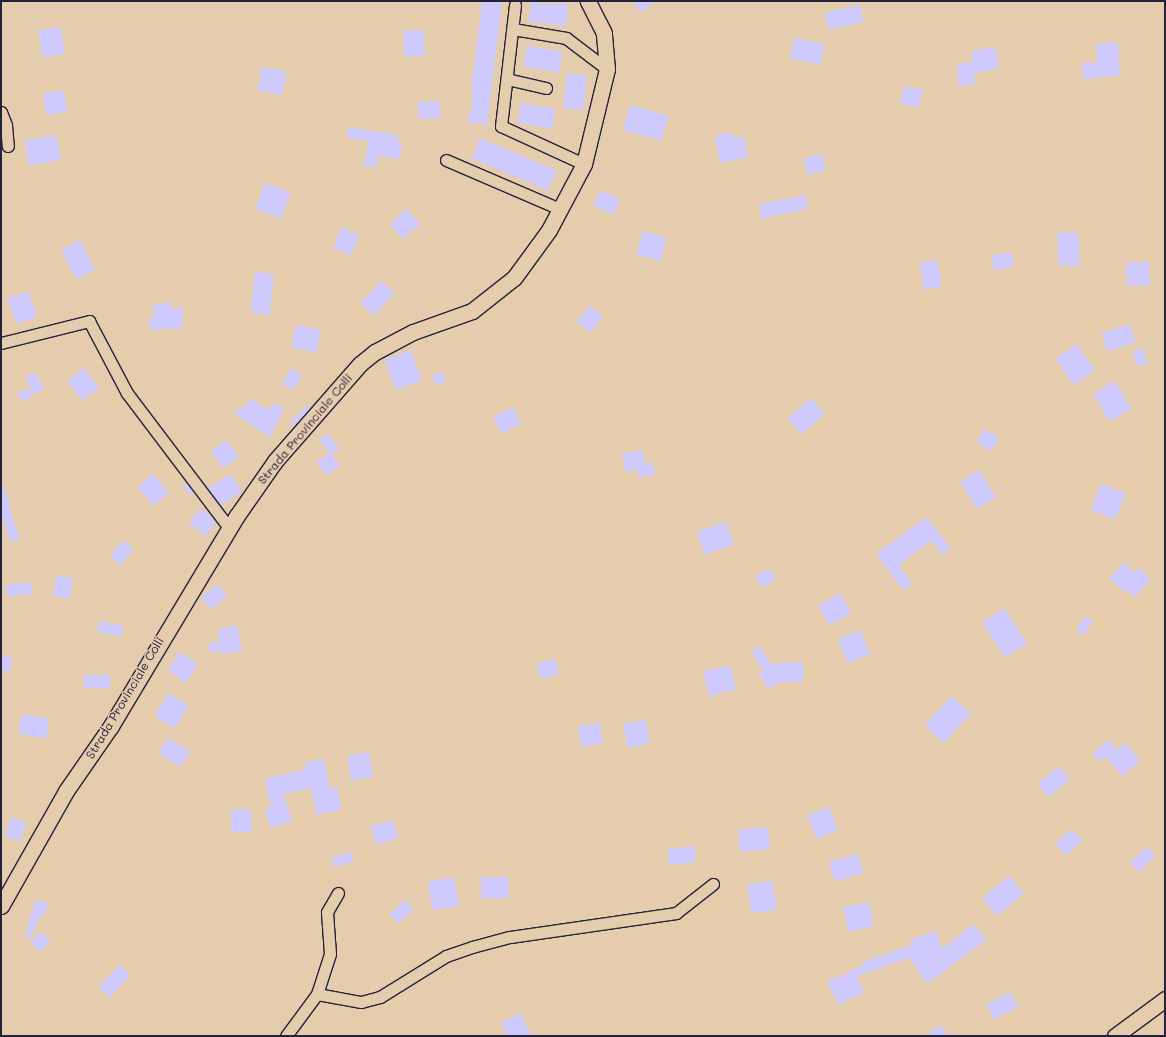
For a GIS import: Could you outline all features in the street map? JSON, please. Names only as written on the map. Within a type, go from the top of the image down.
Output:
[{"type":"street","name":"Strada Provinciale Colli","points":[[1,906],[66,791],[111,726],[229,528],[275,461],[360,364],[375,352],[413,332],[472,311],[514,278],[549,230],[584,164],[607,69],[604,32],[588,1]]},
{"type":"street","points":[[516,5],[501,126],[584,164]]},
{"type":"street","points":[[513,29],[566,38],[607,69]]},
{"type":"street","points":[[507,80],[546,88]]},
{"type":"street","points":[[1,112],[6,125],[8,146]]},
{"type":"street","points":[[446,160],[560,209]]},
{"type":"street","points":[[1,343],[89,321],[127,393],[229,528]]},
{"type":"street","points":[[317,994],[361,1002],[373,999],[446,956],[466,949],[510,937],[676,913],[713,884]]},
{"type":"street","points":[[286,1036],[317,994],[330,954],[327,912],[338,893]]},
{"type":"street","points":[[1115,1036],[1165,999]]},
{"type":"building","points":[[482,1],[502,1],[487,125],[468,122],[469,110],[472,110],[472,84]]},
{"type":"building","points":[[633,1],[656,1],[640,12]]},
{"type":"building","points":[[532,2],[554,6],[555,3],[568,5],[566,26],[528,21]]},
{"type":"building","points":[[860,5],[864,22],[829,30],[825,13]]},
{"type":"building","points":[[61,27],[65,54],[42,57],[38,30]]},
{"type":"building","points":[[424,30],[425,56],[404,57],[403,31]]},
{"type":"building","points":[[794,38],[824,44],[820,65],[790,59]]},
{"type":"building","points":[[1118,42],[1120,75],[1083,79],[1082,63],[1098,62],[1096,44]]},
{"type":"building","points":[[527,46],[563,52],[559,72],[524,67]]},
{"type":"building","points":[[995,47],[999,66],[992,68],[993,70],[974,73],[975,84],[959,86],[957,64],[972,62],[972,51]]},
{"type":"building","points":[[262,67],[287,72],[282,95],[257,91]]},
{"type":"building","points":[[567,73],[587,75],[583,110],[563,108]]},
{"type":"building","points":[[904,86],[923,90],[919,108],[900,104]]},
{"type":"building","points":[[64,90],[67,112],[46,115],[43,93]]},
{"type":"building","points":[[440,101],[441,118],[419,119],[418,102]]},
{"type":"building","points":[[521,103],[555,109],[552,129],[518,123]]},
{"type":"building","points":[[630,105],[668,116],[661,141],[623,130]]},
{"type":"building","points":[[349,127],[398,135],[397,141],[402,142],[400,159],[378,156],[376,168],[364,166],[369,141],[347,138]]},
{"type":"building","points":[[732,132],[734,138],[744,136],[748,157],[720,163],[715,136]]},
{"type":"building","points":[[56,135],[61,160],[29,166],[25,141]]},
{"type":"building","points":[[480,138],[556,170],[548,191],[471,158]]},
{"type":"building","points":[[822,154],[826,171],[807,175],[803,158]]},
{"type":"building","points":[[265,183],[290,192],[281,219],[255,209]]},
{"type":"building","points":[[600,190],[620,199],[613,214],[593,206]]},
{"type":"building","points":[[805,195],[808,209],[762,218],[759,205]]},
{"type":"building","points":[[407,209],[420,224],[403,239],[390,224]]},
{"type":"building","points":[[341,228],[359,235],[351,255],[333,249]]},
{"type":"building","points":[[643,231],[667,238],[660,261],[636,254]]},
{"type":"building","points":[[1078,232],[1080,265],[1059,266],[1057,233]]},
{"type":"building","points":[[80,240],[95,269],[76,279],[61,250]]},
{"type":"building","points":[[1011,252],[1014,267],[994,271],[991,256]]},
{"type":"building","points":[[937,260],[942,287],[924,290],[919,263]]},
{"type":"building","points":[[1149,262],[1150,285],[1127,286],[1126,263]]},
{"type":"building","points":[[255,272],[274,274],[270,315],[251,313]]},
{"type":"building","points":[[381,281],[394,293],[374,315],[361,303]]},
{"type":"building","points":[[28,291],[37,316],[17,324],[7,299]]},
{"type":"building","points":[[171,302],[172,309],[183,307],[182,328],[150,330],[149,318],[154,318],[153,304]]},
{"type":"building","points":[[589,306],[603,316],[591,332],[577,322]]},
{"type":"building","points":[[1130,324],[1136,342],[1107,351],[1101,333]]},
{"type":"building","points":[[296,325],[321,330],[316,352],[292,348]]},
{"type":"building","points":[[1077,344],[1095,371],[1073,385],[1055,359]]},
{"type":"building","points":[[1143,348],[1148,363],[1137,367],[1133,351]]},
{"type":"building","points":[[411,350],[422,380],[396,390],[385,360]]},
{"type":"building","points":[[84,368],[99,388],[82,401],[67,381]]},
{"type":"building","points":[[290,368],[302,375],[295,389],[283,385]]},
{"type":"building","points":[[36,372],[44,389],[33,394],[25,377]]},
{"type":"building","points":[[443,372],[446,383],[435,385],[432,375]]},
{"type":"building","points":[[1115,381],[1131,409],[1109,421],[1093,394]]},
{"type":"building","points":[[28,388],[33,396],[21,402],[17,393]]},
{"type":"building","points":[[250,398],[268,410],[274,402],[284,410],[270,437],[235,414],[240,406],[244,409]]},
{"type":"building","points":[[811,398],[825,414],[801,434],[788,418]]},
{"type":"building","points":[[306,406],[309,409],[294,426],[290,422]]},
{"type":"building","points":[[513,407],[521,424],[501,434],[493,416]]},
{"type":"building","points":[[984,429],[999,437],[991,451],[976,443]]},
{"type":"building","points":[[327,433],[339,448],[332,454],[340,466],[326,475],[316,462],[330,453],[319,440]]},
{"type":"building","points":[[226,440],[239,457],[223,468],[211,451]]},
{"type":"building","points":[[642,450],[645,463],[652,462],[655,474],[639,478],[637,469],[625,472],[622,454]]},
{"type":"building","points":[[979,470],[996,497],[977,509],[960,482]]},
{"type":"building","points":[[152,474],[169,493],[154,506],[137,487]]},
{"type":"building","points":[[231,474],[242,492],[219,506],[208,488]]},
{"type":"building","points":[[1,482],[12,508],[10,509],[20,539],[10,542],[1,514]]},
{"type":"building","points":[[186,483],[194,493],[191,495],[182,486]]},
{"type":"building","points":[[1101,484],[1125,493],[1115,519],[1091,510]]},
{"type":"building","points":[[199,509],[209,514],[216,522],[206,536],[189,524]]},
{"type":"building","points":[[927,517],[951,549],[943,555],[932,541],[909,557],[899,566],[912,583],[903,590],[876,554]]},
{"type":"building","points":[[726,522],[734,545],[705,555],[697,532]]},
{"type":"building","points":[[123,540],[134,549],[121,565],[110,556]]},
{"type":"building","points":[[1124,563],[1135,573],[1139,568],[1151,579],[1135,597],[1126,589],[1124,592],[1109,578]]},
{"type":"building","points":[[769,568],[776,580],[762,588],[755,576]]},
{"type":"building","points":[[57,575],[74,579],[69,599],[52,595]]},
{"type":"building","points":[[31,582],[32,594],[7,596],[6,584]]},
{"type":"building","points":[[217,584],[227,596],[211,610],[201,597]]},
{"type":"building","points":[[840,593],[851,613],[829,625],[818,605]]},
{"type":"building","points":[[1004,608],[1027,643],[1005,657],[982,622]]},
{"type":"building","points":[[1085,616],[1093,621],[1084,635],[1076,630]]},
{"type":"building","points":[[99,621],[124,626],[121,637],[97,632]]},
{"type":"building","points":[[237,625],[242,650],[223,655],[222,650],[210,653],[208,643],[220,641],[217,630]]},
{"type":"building","points":[[860,630],[870,654],[848,663],[838,639]]},
{"type":"building","points":[[760,646],[772,666],[778,663],[803,662],[803,682],[780,682],[768,689],[759,673],[763,671],[751,651]]},
{"type":"building","points":[[180,652],[198,664],[186,683],[168,670]]},
{"type":"building","points":[[1,656],[11,656],[11,671],[1,671]]},
{"type":"building","points":[[555,659],[559,675],[540,679],[537,664]]},
{"type":"building","points":[[730,665],[736,689],[709,696],[703,672]]},
{"type":"building","points":[[84,675],[110,675],[110,688],[84,688]]},
{"type":"building","points":[[168,693],[189,705],[175,728],[154,716]]},
{"type":"building","points":[[952,696],[971,714],[944,743],[925,725]]},
{"type":"building","points":[[22,714],[50,719],[46,739],[19,734]]},
{"type":"building","points":[[646,720],[650,744],[627,747],[623,724]]},
{"type":"building","points":[[600,723],[603,744],[581,747],[578,726]]},
{"type":"building","points":[[168,738],[190,752],[181,767],[158,753]]},
{"type":"building","points":[[1109,740],[1117,750],[1126,743],[1140,761],[1122,776],[1106,757],[1100,762],[1092,753]]},
{"type":"building","points":[[369,752],[373,777],[351,780],[347,755]]},
{"type":"building","points":[[324,759],[330,789],[337,787],[342,809],[317,815],[311,788],[283,794],[292,821],[271,828],[265,810],[271,808],[265,779],[306,769],[305,763]]},
{"type":"building","points":[[1059,766],[1070,779],[1048,797],[1038,784]]},
{"type":"building","points":[[829,807],[838,830],[816,839],[808,815]]},
{"type":"building","points":[[251,809],[252,832],[232,833],[231,810]]},
{"type":"building","points":[[11,817],[26,822],[20,841],[5,836]]},
{"type":"building","points":[[393,820],[398,838],[376,845],[371,826]]},
{"type":"building","points":[[768,827],[770,849],[740,852],[738,830]]},
{"type":"building","points":[[1072,829],[1082,841],[1065,855],[1055,843]]},
{"type":"building","points":[[694,846],[696,862],[669,865],[667,849]]},
{"type":"building","points":[[1147,847],[1156,857],[1139,872],[1130,862]]},
{"type":"building","points":[[351,852],[354,862],[335,867],[332,858]]},
{"type":"building","points":[[858,854],[863,873],[834,881],[829,862]]},
{"type":"building","points":[[1009,876],[1024,894],[997,916],[982,898]]},
{"type":"building","points":[[454,877],[459,906],[432,910],[427,882]]},
{"type":"building","points":[[481,877],[508,877],[508,898],[481,898]]},
{"type":"building","points":[[773,881],[777,910],[751,913],[747,885]]},
{"type":"building","points":[[35,900],[48,903],[45,916],[40,915],[31,938],[25,936]]},
{"type":"building","points":[[405,900],[414,910],[398,924],[389,914]]},
{"type":"building","points":[[869,902],[874,927],[848,932],[843,907]]},
{"type":"building","points":[[974,924],[986,940],[927,984],[910,958],[857,976],[864,993],[838,1005],[827,982],[864,965],[863,962],[912,945],[910,940],[936,931],[942,949]]},
{"type":"building","points":[[39,932],[50,940],[42,952],[31,943]]},
{"type":"building","points":[[119,965],[130,975],[110,997],[99,987]]},
{"type":"building","points":[[1010,992],[1018,1007],[994,1020],[986,1005]]},
{"type":"building","points":[[521,1013],[531,1036],[507,1036],[501,1022]]},
{"type":"building","points":[[940,1025],[948,1036],[925,1036]]}]
